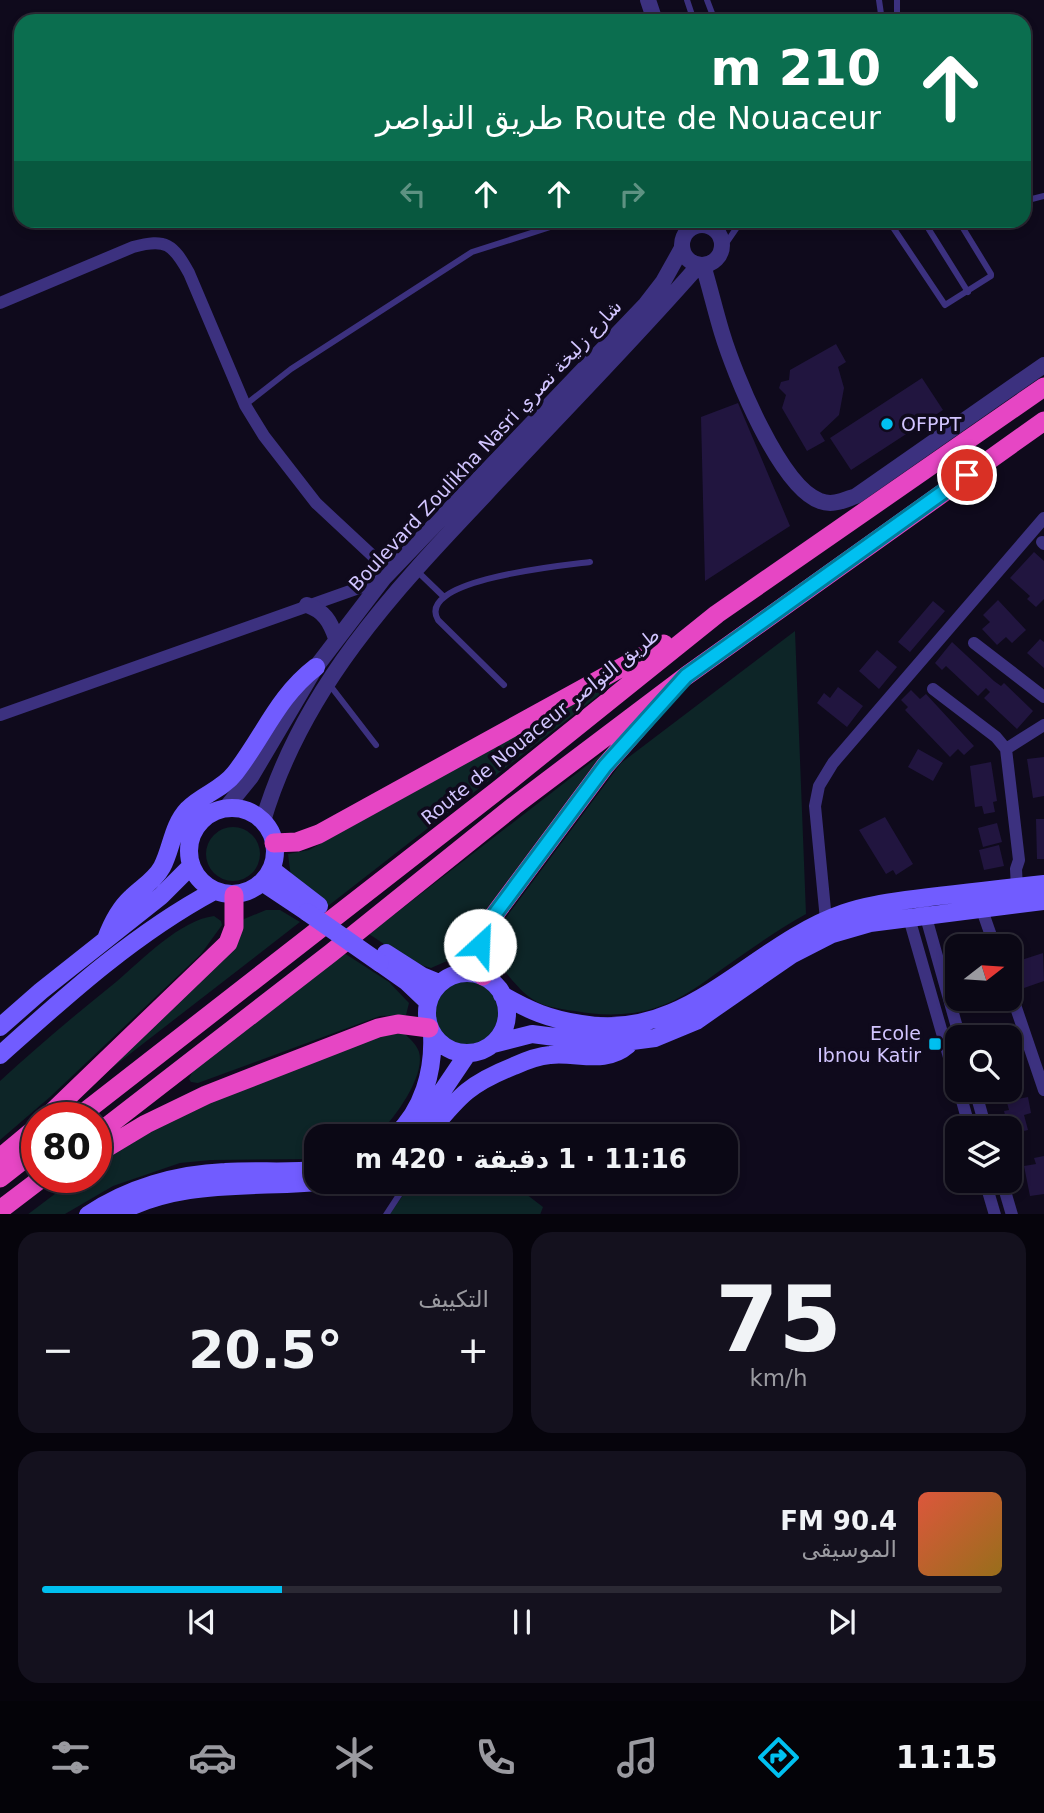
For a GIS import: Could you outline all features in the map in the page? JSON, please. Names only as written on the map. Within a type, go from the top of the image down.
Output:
[{"type":"highway","name":"Route de Nouaceur طريق النواصر","points":[[98,1102],[498,790],[717,614],[1044,387]]},
{"type":"highway","points":[[112,1124],[514,806],[686,676],[1044,421]]},
{"type":"highway","points":[[274,843],[297,842],[319,834],[717,614]]},
{"type":"highway","points":[[483,976],[480,945],[486,926],[605,766],[686,676]]},
{"type":"highway","points":[[63,1102],[228,943],[234,927],[234,895]]},
{"type":"highway","points":[[112,1145],[206,1094],[378,1028],[398,1024],[431,1031]]},
{"type":"highway","points":[[0,1158],[21,1140]]},
{"type":"highway","points":[[0,1178],[21,1162]]},
{"type":"highway","points":[[0,1210],[22,1193]]},
{"type":"main road","points":[[106,939],[123,906],[159,872],[183,815],[230,779],[277,706],[292,687],[316,667]]},
{"type":"main road","points":[[225,808],[245,810],[262,821],[274,843],[275,856],[267,875],[254,889],[234,895],[214,891],[196,877],[188,850],[192,833],[209,814],[225,808]]},
{"type":"main road","points":[[0,1027],[161,895],[191,866]]},
{"type":"main road","points":[[267,875],[383,958],[428,1002]]},
{"type":"main road","points":[[502,995],[548,1018],[596,1027],[639,1024],[683,1009],[781,943],[825,919],[867,906],[1029,886]]},
{"type":"main road","points":[[0,1055],[110,960],[161,921],[214,891]]},
{"type":"main road","points":[[431,1031],[449,1049],[468,1053],[479,1052],[493,1044],[532,1034],[609,1044],[631,1042],[673,1032],[696,1021],[791,956],[832,934],[870,923],[1044,901]]},
{"type":"main road","points":[[383,958],[439,983]]},
{"type":"main road","points":[[404,1124],[414,1112],[433,1059],[431,1031],[426,1014],[428,1002],[439,983],[458,973],[471,973],[483,976],[494,984],[507,1009],[505,1025],[493,1044]]},
{"type":"main road","points":[[436,1124],[461,1095],[487,1077],[548,1055],[610,1056],[622,1051],[631,1042]]},
{"type":"main road","points":[[420,1124],[468,1053]]},
{"type":"main road","points":[[88,1214],[133,1191],[189,1175],[304,1170]]},
{"type":"main road","points":[[114,1214],[147,1200],[201,1187],[304,1182]]},
{"type":"street","points":[[698,228],[683,237],[682,248],[686,258],[710,260]]},
{"type":"street","points":[[709,228],[720,238],[710,260],[712,293],[735,369],[787,474],[798,487],[821,501],[834,503],[856,496],[1044,365]]},
{"type":"street","points":[[0,303],[133,247],[149,243],[164,244],[178,252],[246,405],[264,436],[316,503],[387,575],[0,715]]},
{"type":"street","name":"Boulevard Zoulikha Nasri شارع زليخة نصري","points":[[225,808],[251,777],[336,638],[387,575],[646,304],[663,282],[682,248]]},
{"type":"street","name":"Boulevard Zoulikha Nasri شارع زليخة نصري","points":[[262,821],[288,751],[348,650],[415,569],[710,260]]},
{"type":"street","points":[[825,919],[815,806],[819,786],[833,763],[1044,518]]},
{"type":"street","points":[[307,605],[323,613],[336,638]]},
{"type":"street","points":[[974,643],[1044,696]]},
{"type":"street","points":[[933,689],[996,737],[1006,750],[1019,860],[1029,886]]},
{"type":"street","points":[[1006,750],[1044,725]]},
{"type":"street","points":[[912,899],[945,1035]]},
{"type":"street","points":[[982,910],[990,934]]},
{"type":"street","points":[[917,918],[955,1025]]},
{"type":"street","points":[[1017,1012],[1044,1090]]},
{"type":"street","points":[[989,1193],[995,1214]]},
{"type":"street","points":[[1006,1193],[1012,1214]]},
{"type":"lane","points":[[246,405],[291,369],[472,252],[547,228]]},
{"type":"lane","points":[[710,260],[735,228]]},
{"type":"lane","points":[[893,228],[942,303],[949,304],[991,276],[963,228]]},
{"type":"lane","points":[[928,228],[968,292]]},
{"type":"lane","points":[[504,685],[436,617],[435,608],[444,597],[490,578],[590,562]]},
{"type":"lane","points":[[415,569],[444,597]]},
{"type":"lane","points":[[327,682],[376,745]]},
{"type":"lane","points":[[386,1214],[400,1194]]},
{"type":"green space","points":[[795,631],[806,914],[692,990],[655,1008],[626,1014],[595,1014],[544,1005],[530,997],[491,958],[488,948],[493,935],[621,763]]},
{"type":"green space","points":[[622,677],[328,906],[299,887],[291,877],[288,854],[309,850]]},
{"type":"green space","points":[[608,749],[470,949],[470,957],[447,961],[431,968],[402,956],[369,934]]},
{"type":"green space","points":[[233,827],[252,835],[260,854],[252,873],[233,881],[214,873],[206,854],[214,835]]},
{"type":"green space","points":[[266,910],[280,910],[300,922],[95,1081],[244,919]]},
{"type":"green space","points":[[214,916],[222,925],[201,954],[44,1102],[21,1102],[21,1122],[0,1140],[0,1081],[162,942],[201,919]]},
{"type":"green space","points":[[344,953],[389,982],[409,1003],[406,1015],[380,1016],[198,1083],[191,1082],[189,1079],[193,1070]]},
{"type":"green space","points":[[460,981],[472,981],[489,990],[496,1001],[496,1025],[489,1036],[472,1045],[460,1045],[448,1040],[439,1031],[434,1019],[434,1007],[439,995],[448,986]]},
{"type":"green space","points":[[387,1033],[405,1034],[418,1049],[418,1073],[407,1097],[387,1124],[304,1124],[304,1159],[180,1163],[112,1187],[112,1153],[161,1121]]},
{"type":"green space","points":[[56,1193],[101,1193],[65,1214],[28,1214]]},
{"type":"green space","points":[[404,1194],[526,1194],[543,1207],[540,1214],[390,1214]]},
{"type":"building","points":[[836,344],[846,362],[838,367],[844,388],[839,415],[820,433],[825,441],[807,451],[782,408],[786,395],[779,388],[781,382],[789,380],[790,370]]},
{"type":"building","points":[[922,378],[943,410],[851,470],[830,438]]},
{"type":"building","points":[[738,403],[790,526],[705,581],[701,417]]},
{"type":"building","points":[[1034,552],[1044,561],[1044,599],[1036,607],[1027,599],[1030,596],[1010,578]]},
{"type":"building","points":[[998,600],[1026,630],[1012,643],[1006,637],[997,645],[982,629],[990,622],[983,615]]},
{"type":"building","points":[[933,601],[945,611],[910,652],[898,642]]},
{"type":"building","points":[[1040,639],[1044,642],[1044,668],[1027,653]]},
{"type":"building","points":[[952,642],[994,681],[1001,686],[1004,683],[1033,711],[1017,729],[984,698],[990,692],[986,688],[978,696],[946,666],[942,670],[935,663]]},
{"type":"building","points":[[877,650],[897,667],[879,689],[859,671]]},
{"type":"building","points":[[838,687],[863,706],[847,727],[817,703],[824,693],[830,698]]},
{"type":"building","points":[[911,690],[920,699],[926,694],[974,746],[964,755],[958,749],[950,757],[905,710],[908,707],[901,700]]},
{"type":"building","points":[[918,749],[943,763],[933,781],[908,767]]},
{"type":"building","points":[[1044,757],[1044,796],[1033,798],[1027,759]]},
{"type":"building","points":[[991,762],[997,801],[993,802],[995,812],[984,814],[982,806],[975,807],[970,766]]},
{"type":"building","points":[[885,817],[913,864],[896,875],[893,870],[886,874],[859,830]]},
{"type":"building","points":[[1036,819],[1044,819],[1044,859],[1037,859]]},
{"type":"building","points":[[997,823],[1002,842],[983,847],[978,828]]},
{"type":"building","points":[[999,845],[1004,866],[984,870],[979,850]]},
{"type":"building","points":[[1043,953],[1044,981],[1024,988],[1022,960]]},
{"type":"building","points":[[1028,1097],[1031,1113],[1024,1115],[1028,1130],[1022,1131],[1022,1116],[1005,1116],[1004,1111],[1009,1110],[1007,1102],[1022,1102],[1022,1098]]},
{"type":"building","points":[[1044,1156],[1044,1194],[1030,1196],[1024,1166],[1036,1164],[1034,1158]]},
{"type":"place","name":"OFPPT","points":[[887,424]]},
{"type":"place","name":"Ecole Ibnou Katir","points":[[935,1044]]},
{"type":"route","points":[[480,945],[486,926],[561,822],[628,738],[686,676],[967,475]]}]
